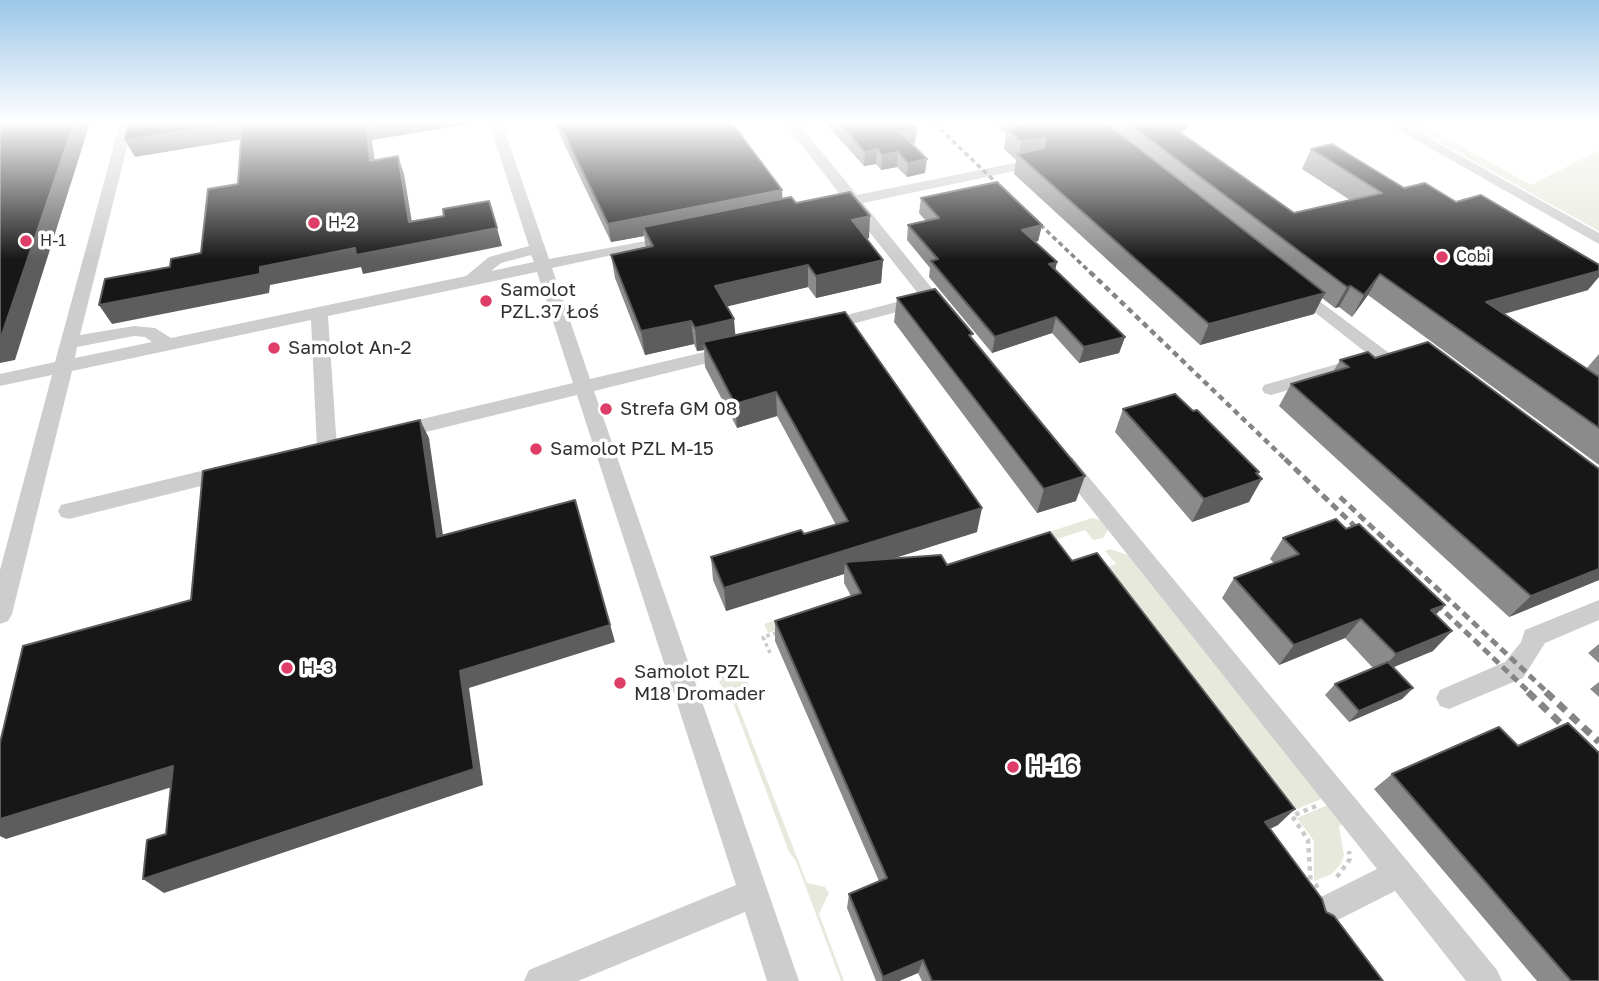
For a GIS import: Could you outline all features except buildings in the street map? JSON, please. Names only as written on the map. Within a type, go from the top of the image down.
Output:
[{"type":"street","points":[[0,614],[114,169]]},
{"type":"street","points":[[510,169],[783,981]]},
{"type":"street","points":[[827,169],[958,331]]},
{"type":"street","points":[[815,208],[1006,169]]},
{"type":"street","points":[[1474,169],[1599,239]]},
{"type":"street","points":[[0,366],[67,354],[167,344],[472,280],[539,258],[689,235]]},
{"type":"street","points":[[1271,389],[1383,357],[1276,273]]},
{"type":"street","points":[[799,334],[931,298]]},
{"type":"street","points":[[319,312],[320,451],[353,443]]},
{"type":"street","points":[[0,380],[134,331],[149,332],[167,344]]},
{"type":"street","points":[[379,437],[754,346]]},
{"type":"street","points":[[1052,446],[1486,981]]},
{"type":"street","points":[[69,512],[248,468]]},
{"type":"street","points":[[1450,698],[1514,670],[1532,646],[1534,637],[1599,610]]},
{"type":"street","points":[[1320,914],[1399,873]]},
{"type":"street","points":[[540,981],[754,893]]},
{"type":"path","points":[[770,653],[763,637],[788,629]]},
{"type":"path","points":[[1292,816],[1338,797]]},
{"type":"path","points":[[1285,807],[1308,839],[1311,889],[1344,871],[1350,859],[1344,829],[1358,821]]},
{"type":"shaded area","points":[[1487,169],[1502,169],[1531,185],[1563,169],[1599,169],[1599,231]]},
{"type":"shaded area","points":[[1092,518],[1100,520],[1109,528],[1103,538],[1093,540],[1085,530],[768,633],[764,624]]},
{"type":"shaded area","points":[[1110,549],[1128,555],[1324,798],[1292,811],[1105,568],[1116,564],[1105,551]]},
{"type":"shaded area","points":[[729,674],[740,676],[749,684],[748,691],[731,688],[807,883],[825,887],[829,893],[819,914],[844,981],[841,981],[796,861],[789,852],[732,700],[716,678]]},
{"type":"shaded area","points":[[1330,804],[1345,823],[1339,826],[1344,855],[1332,874],[1314,881],[1314,841],[1297,818]]},
{"type":"railway","points":[[982,169],[1010,196]]},
{"type":"railway","points":[[1028,213],[1092,274]]},
{"type":"railway","points":[[1090,272],[1287,461]]},
{"type":"railway","points":[[1285,459],[1369,540]]},
{"type":"railway","points":[[1340,497],[1548,693]]},
{"type":"railway","points":[[1427,595],[1530,693]]},
{"type":"railway","points":[[1528,692],[1599,760]]},
{"type":"railway","points":[[1546,692],[1599,742]]},
{"type":"place","name":"H-2","points":[[314,223]]},
{"type":"place","name":"H-1","points":[[26,241]]},
{"type":"place","name":"Cobi","points":[[1442,257]]},
{"type":"place","name":"Samolot PZL.37 Łoś","points":[[486,301]]},
{"type":"place","name":"Samolot An-2","points":[[274,348]]},
{"type":"place","name":"Strefa GM 08","points":[[606,409]]},
{"type":"place","name":"Samolot PZL M-15","points":[[536,449]]},
{"type":"place","name":"H-3","points":[[287,668]]},
{"type":"place","name":"Samolot PZL M18 Dromader","points":[[620,683]]},
{"type":"place","name":"H-16","points":[[1013,767]]}]
